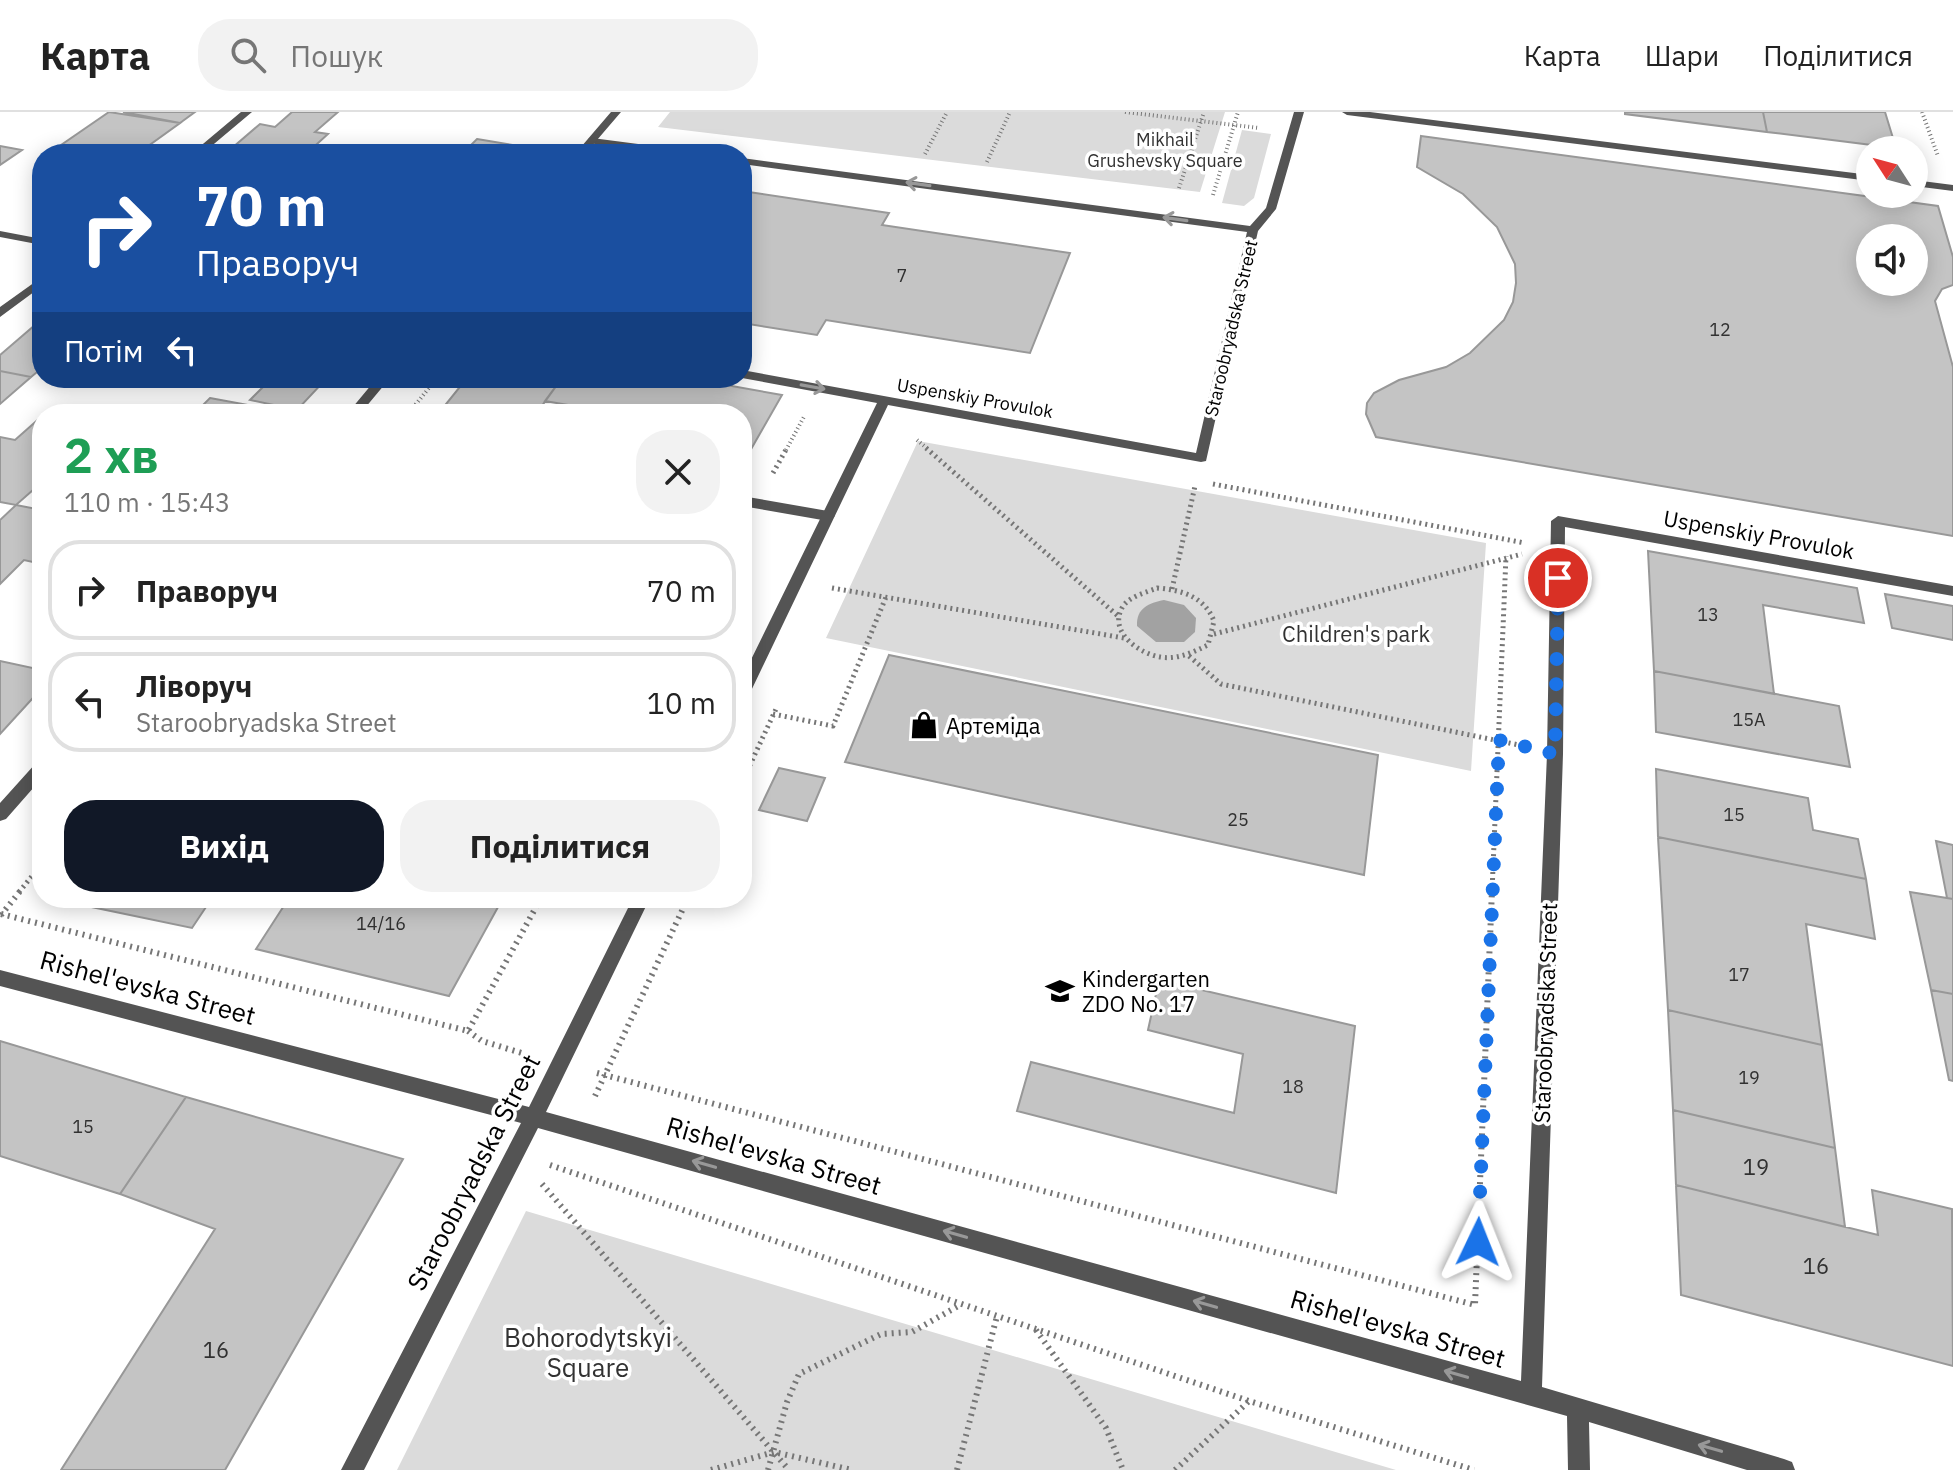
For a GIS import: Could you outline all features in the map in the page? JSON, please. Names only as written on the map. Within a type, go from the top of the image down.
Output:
[{"type":"street","points":[[208,144],[247,112]]},
{"type":"street","points":[[589,144],[616,112]]},
{"type":"street","name":"Staroobryadska Street","points":[[1201,458],[1253,230],[1271,209],[1299,112]]},
{"type":"street","points":[[1347,112],[1856,176]]},
{"type":"street","points":[[592,141],[615,144]]},
{"type":"street","points":[[752,162],[1253,230]]},
{"type":"street","points":[[1928,185],[1953,188]]},
{"type":"street","points":[[0,234],[32,240]]},
{"type":"street","points":[[0,313],[32,288]]},
{"type":"street","name":"Uspenskiy Provulok","points":[[752,376],[1201,458]]},
{"type":"street","points":[[362,404],[375,388]]},
{"type":"street","points":[[752,672],[885,399]]},
{"type":"street","points":[[752,503],[828,516]]},
{"type":"street","name":"Staroobryadska Street","points":[[1531,1394],[1555,754],[1558,521]]},
{"type":"street","name":"Uspenskiy Provulok","points":[[1558,521],[1953,591]]},
{"type":"street","points":[[0,814],[32,778]]},
{"type":"street","name":"Staroobryadska Street","points":[[352,1470],[534,1117],[637,908]]},
{"type":"street","name":"Rishel'evska Street","points":[[0,978],[534,1117],[1531,1394]]},
{"type":"street","points":[[1531,1394],[1784,1470]]},
{"type":"street","points":[[1578,1408],[1579,1470]]},
{"type":"path","points":[[923,157],[947,112]]},
{"type":"path","points":[[986,164],[1010,112]]},
{"type":"path","points":[[1125,112],[1271,130],[1273,123],[1295,125]]},
{"type":"path","points":[[1178,191],[1204,112]]},
{"type":"path","points":[[1205,223],[1238,112]]},
{"type":"path","points":[[1922,112],[1939,161]]},
{"type":"path","points":[[416,404],[429,388]]},
{"type":"path","points":[[752,497],[808,410]]},
{"type":"path","points":[[916,439],[1118,616],[1124,638]]},
{"type":"path","points":[[1211,484],[1558,549]]},
{"type":"path","points":[[1172,589],[1190,504]]},
{"type":"path","points":[[1214,634],[1506,556],[1558,549]]},
{"type":"path","points":[[606,1076],[1475,1305],[1506,556]]},
{"type":"path","points":[[832,588],[1124,638],[1147,655],[1164,659],[1189,656],[1208,645],[1214,634],[1215,622],[1211,610],[1201,600],[1172,589],[1143,591],[1131,597],[1118,616]]},
{"type":"path","points":[[773,714],[833,726],[886,597]]},
{"type":"path","points":[[1189,656],[1221,684],[1555,754]]},
{"type":"path","points":[[32,876],[1,915],[468,1031],[536,908]]},
{"type":"path","points":[[578,1129],[606,1076],[683,908]]},
{"type":"path","points":[[515,1153],[1249,1401],[1474,1470]]},
{"type":"path","points":[[515,1153],[789,1470]]},
{"type":"path","points":[[768,1470],[787,1402],[799,1374],[881,1334],[912,1332],[961,1304]]},
{"type":"path","points":[[957,1470],[997,1316]]},
{"type":"path","points":[[1036,1330],[1064,1373],[1098,1410],[1123,1470]]},
{"type":"path","points":[[1175,1470],[1249,1401]]},
{"type":"path","points":[[711,1470],[774,1452],[852,1470]]},
{"type":"green space","name":"Mikhail Grushevsky Square","points":[[670,112],[1225,112],[1200,192],[658,127]]},
{"type":"green space","points":[[1242,130],[1271,134],[1254,198],[1244,206],[1222,203]]},
{"type":"green space","name":"Children's park","points":[[918,441],[1486,543],[1471,771],[826,638]]},
{"type":"green space","name":"Bohorodytskyi Square","points":[[526,1211],[1396,1470],[397,1470]]},
{"type":"shaded area","points":[[1164,600],[1184,605],[1196,618],[1195,632],[1184,642],[1156,642],[1137,626],[1144,607]]},
{"type":"building","points":[[109,112],[180,123],[151,144],[63,144]]},
{"type":"building","points":[[123,112],[195,112],[180,123]]},
{"type":"building","points":[[292,112],[338,112],[315,132],[328,134],[317,144],[237,144],[260,124],[275,127]]},
{"type":"building","points":[[1763,112],[1767,132],[1625,114]]},
{"type":"building","points":[[1763,112],[1885,112],[1892,136],[1856,136],[1856,143],[1767,132]]},
{"type":"building","points":[[1421,136],[1856,195],[1856,208],[1938,206],[1953,257],[1953,285],[1942,289],[1935,301],[1953,367],[1953,536],[1376,437],[1366,414],[1367,403],[1374,393],[1399,380],[1446,367],[1470,353],[1504,320],[1513,302],[1515,264],[1497,227],[1463,194],[1417,167]]},
{"type":"building","points":[[477,139],[507,144],[472,144]]},
{"type":"building","points":[[0,146],[22,150],[0,165]]},
{"type":"building","points":[[752,192],[889,213],[882,225],[1070,253],[1030,353],[826,320],[817,335],[752,325]]},
{"type":"building","points":[[32,328],[32,376],[0,371],[0,355]]},
{"type":"building","points":[[0,371],[31,377],[0,404]]},
{"type":"building","points":[[262,388],[318,388],[303,404],[269,404],[250,400]]},
{"type":"building","points":[[459,388],[555,388],[543,404],[446,404]]},
{"type":"building","points":[[555,388],[743,388],[782,395],[752,448],[752,404],[562,404],[545,401]]},
{"type":"building","points":[[210,398],[243,404],[204,404]]},
{"type":"building","points":[[32,425],[32,491],[16,505],[0,502],[0,437],[15,440]]},
{"type":"building","points":[[16,505],[32,508],[32,562],[24,560],[0,584],[0,520]]},
{"type":"building","points":[[1648,551],[1857,588],[1864,623],[1763,605],[1774,694],[1654,671]]},
{"type":"building","points":[[1885,594],[1953,606],[1953,640],[1892,628]]},
{"type":"building","points":[[889,655],[1378,755],[1364,875],[845,762]]},
{"type":"building","points":[[0,661],[32,668],[32,699],[0,734]]},
{"type":"building","points":[[1654,671],[1839,706],[1850,767],[1656,732]]},
{"type":"building","points":[[779,768],[825,778],[807,821],[759,810]]},
{"type":"building","points":[[1656,769],[1808,798],[1813,830],[1858,839],[1866,879],[1658,837]]},
{"type":"building","points":[[1658,837],[1866,879],[1875,939],[1806,924],[1822,1045],[1668,1010]]},
{"type":"building","points":[[1936,841],[1953,845],[1953,899],[1947,898]]},
{"type":"building","points":[[1910,892],[1953,899],[1953,994],[1931,990]]},
{"type":"building","points":[[96,908],[205,908],[192,928]]},
{"type":"building","points":[[283,908],[497,908],[449,996],[256,949]]},
{"type":"building","points":[[1159,980],[1355,1026],[1336,1193],[1017,1111],[1031,1062],[1234,1113],[1243,1054],[1148,1030]]},
{"type":"building","points":[[1931,990],[1953,994],[1953,1081],[1949,1080]]},
{"type":"building","points":[[1668,1010],[1822,1045],[1835,1148],[1673,1110]]},
{"type":"building","points":[[0,1041],[186,1097],[120,1194],[0,1156]]},
{"type":"building","points":[[186,1097],[403,1159],[225,1470],[61,1470],[215,1229],[120,1194]]},
{"type":"building","points":[[1673,1110],[1835,1148],[1845,1227],[1676,1185]]},
{"type":"building","points":[[1676,1185],[1878,1235],[1872,1190],[1952,1209],[1953,1366],[1681,1295]]},
{"type":"place","name":"Артеміда","points":[[924,725]]},
{"type":"place","name":"Kindergarten ZDO No. 17","points":[[1060,991]]},
{"type":"route","points":[[1478,1242],[1499,740],[1555,754],[1558,578]]}]
